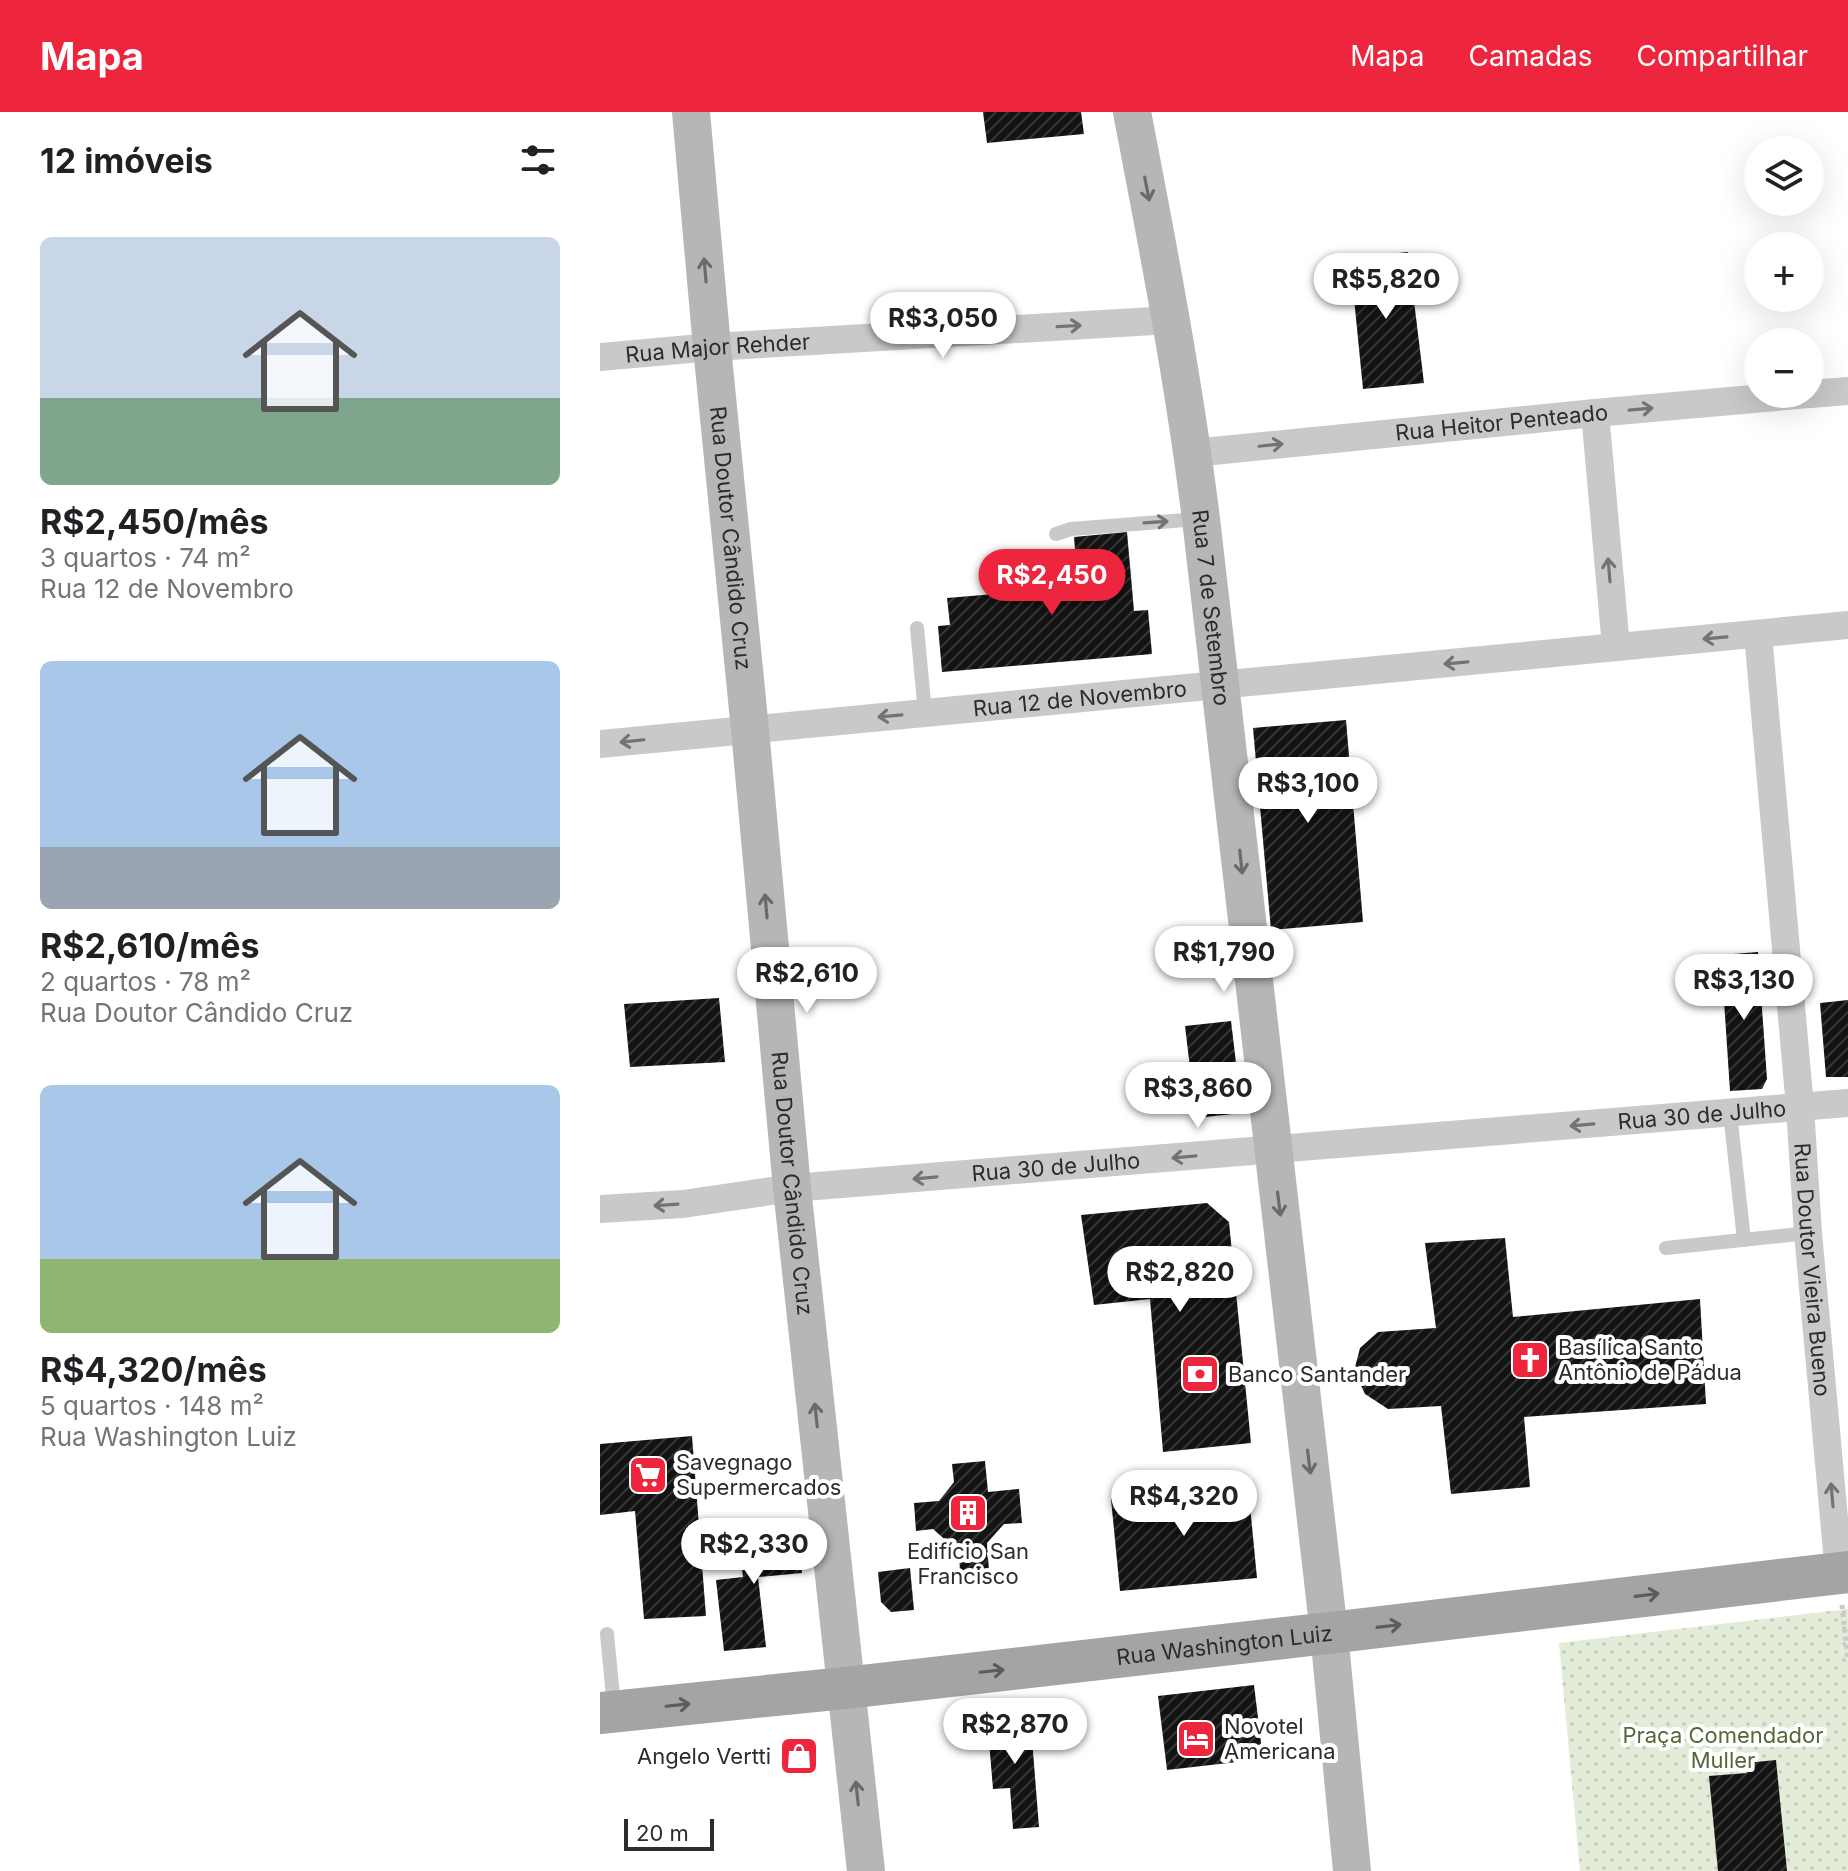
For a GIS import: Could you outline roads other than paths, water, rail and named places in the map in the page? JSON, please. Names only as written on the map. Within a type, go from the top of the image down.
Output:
[{"type":"main road","name":"Rua Washington Luiz","points":[[607,1712],[845,1688],[1843,1572]]},
{"type":"street","name":"Rua Doutor Cândido Cruz","points":[[691,112],[792,1188],[866,1871]]},
{"type":"street","name":"Rua 7 de Setembro","points":[[1132,112],[1193,453],[1329,1633],[1352,1871]]},
{"type":"street","name":"Rua Major Rehder","points":[[600,357],[712,347],[1171,320]]},
{"type":"street","name":"Rua Heitor Penteado","points":[[1824,393],[1848,391]]},
{"type":"street","name":"Rua Heitor Penteado","points":[[1193,453],[1744,400]]},
{"type":"street","points":[[1595,413],[1616,647]]},
{"type":"street","name":"Rua 12 de Novembro","points":[[600,744],[1848,625]]},
{"type":"street","name":"Rua Doutor Vieira Bueno","points":[[1758,634],[1800,1107],[1808,1233],[1843,1572]]},
{"type":"street","name":"Rua 30 de Julho","points":[[600,1209],[683,1204],[792,1188],[1848,1103]]},
{"type":"lane","points":[[1056,534],[1071,529],[1201,519]]},
{"type":"lane","points":[[917,628],[925,713]]},
{"type":"lane","points":[[1730,1113],[1744,1240]]},
{"type":"lane","points":[[1666,1248],[1808,1233]]},
{"type":"lane","points":[[607,1634],[607,1712]]},
{"type":"place","name":"Basílica Santo Antônio de Pádua","points":[[1530,1360]]},
{"type":"place","name":"Banco Santander","points":[[1200,1374]]},
{"type":"place","name":"Savegnago Supermercados","points":[[648,1475]]},
{"type":"place","name":"Edifício San Francisco","points":[[968,1513]]},
{"type":"place","name":"Novotel Americana","points":[[1196,1739]]},
{"type":"place","name":"Angelo Vertti","points":[[799,1756]]},
{"type":"park label","name":"Praça Comendador Muller","points":[[1723,1748]]}]
